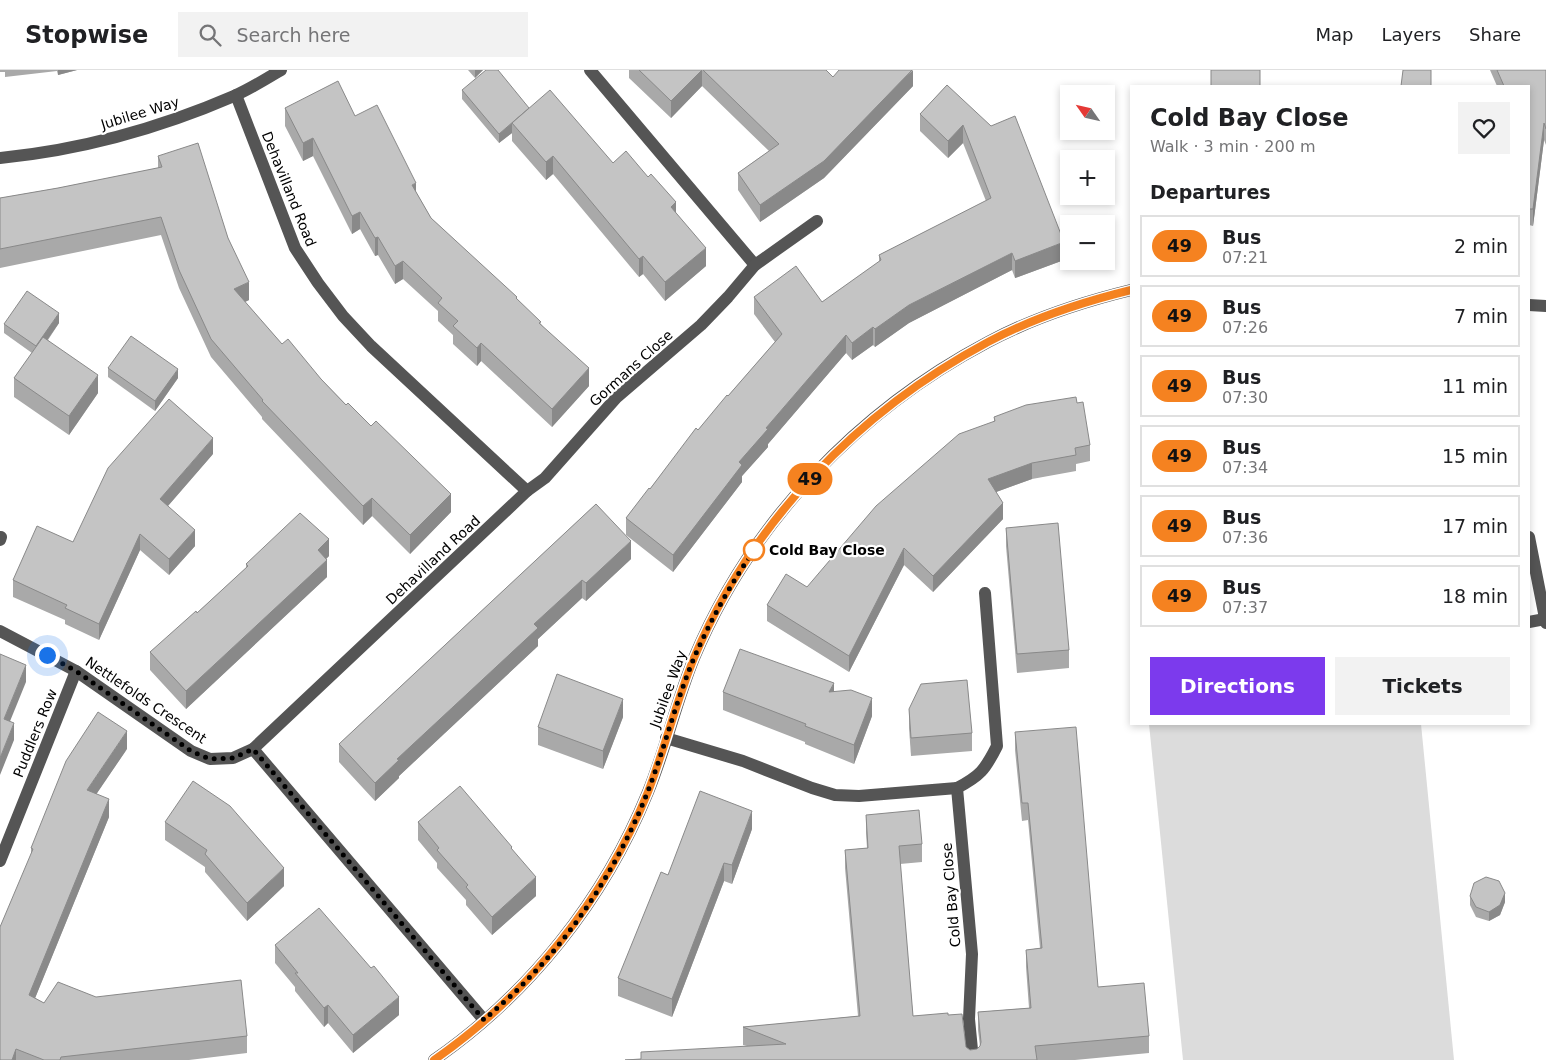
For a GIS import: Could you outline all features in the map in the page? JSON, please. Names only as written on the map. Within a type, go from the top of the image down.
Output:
[{"type":"street","name":"Jubilee Way","points":[[0,158],[71,148],[128,134],[236,95],[281,70]]},
{"type":"street","points":[[590,70],[755,265]]},
{"type":"street","name":"Dehavilland Road","points":[[236,95],[295,248],[318,283],[343,316],[371,346],[527,492],[253,749]]},
{"type":"street","name":"Gormans Close","points":[[527,492],[546,478],[616,398],[701,325],[755,265],[817,221]]},
{"type":"street","name":"Jubilee Way","points":[[434,1060],[484,1020],[526,981],[564,939],[597,892],[625,842],[648,791],[694,658],[718,608],[747,561],[779,515],[815,473],[854,434],[897,399],[942,368],[990,341],[1040,318],[1092,300],[1130,290]]},
{"type":"street","points":[[1530,305],[1546,306]]},
{"type":"street","points":[[1530,542],[1546,621],[1530,622]]},
{"type":"street","points":[[666,738],[743,761],[835,795],[859,796],[957,788],[974,779],[988,764],[997,746],[985,592]]},
{"type":"street","name":"Nettlefolds Crescent","points":[[0,631],[76,671],[191,751],[210,759],[233,758],[253,749]]},
{"type":"street","name":"Puddlers Row","points":[[0,861],[76,671]]},
{"type":"street","points":[[253,749],[484,1020]]},
{"type":"street","name":"Cold Bay Close","points":[[957,788],[972,954],[970,1019],[973,1060]]},
{"type":"shaded area","points":[[1149,725],[1421,725],[1454,1060],[1183,1060]]},
{"type":"building","points":[[486,70],[498,70],[529,108],[499,134],[462,90]]},
{"type":"building","points":[[639,70],[702,70],[671,101]]},
{"type":"building","points":[[703,70],[826,70],[833,77],[839,70],[912,70],[824,161],[760,205],[738,173],[779,144]]},
{"type":"building","points":[[1211,70],[1260,70],[1260,85],[1211,85]]},
{"type":"building","points":[[1403,70],[1431,70],[1431,85],[1401,85]]},
{"type":"building","points":[[1497,70],[1546,70],[1546,129],[1544,123],[1533,209],[1530,209],[1530,85],[1504,85]]},
{"type":"building","points":[[338,81],[355,116],[377,105],[416,183],[412,185],[431,218],[517,297],[541,322],[539,323],[589,368],[552,409],[481,343],[477,348],[453,326],[458,321],[438,303],[442,298],[403,261],[395,266],[378,237],[375,238],[360,212],[352,216],[313,138],[303,143],[285,108]]},
{"type":"building","points":[[947,85],[991,126],[1015,116],[1060,232],[1060,244],[1015,261],[1012,253],[909,305],[875,329],[873,327],[852,343],[846,335],[739,462],[742,465],[673,555],[626,518],[696,428],[698,430],[782,334],[754,297],[796,266],[822,302],[881,260],[879,255],[991,198],[963,125],[948,141],[920,114]]},
{"type":"building","points":[[550,90],[613,163],[626,151],[648,177],[651,174],[676,202],[671,207],[706,248],[665,282],[643,256],[639,259],[553,156],[546,162],[512,123]]},
{"type":"building","points":[[198,143],[228,238],[249,282],[234,289],[282,344],[288,339],[321,379],[346,405],[348,403],[371,426],[376,421],[451,494],[410,535],[372,498],[363,506],[262,401],[211,339],[179,270],[161,217],[0,249],[0,198],[162,167],[158,156]]},
{"type":"building","points":[[27,291],[59,313],[36,346],[4,324]]},
{"type":"building","points":[[131,336],[178,369],[155,401],[108,368]]},
{"type":"building","points":[[43,337],[98,375],[69,416],[14,378]]},
{"type":"building","points":[[1076,397],[1077,403],[1083,402],[1090,445],[1075,448],[1076,455],[1032,463],[988,479],[1003,503],[933,576],[904,548],[849,656],[767,605],[786,574],[807,587],[876,506],[959,434],[995,421],[994,417],[1026,405]]},
{"type":"building","points":[[169,399],[213,438],[160,499],[195,530],[169,559],[140,534],[99,624],[65,608],[67,605],[13,580],[37,526],[73,542],[108,468]]},
{"type":"building","points":[[596,504],[631,541],[586,583],[582,580],[534,624],[538,628],[397,759],[399,760],[375,783],[339,744]]},
{"type":"building","points":[[300,513],[329,539],[318,550],[327,560],[186,691],[150,652],[196,611],[197,613],[248,566],[246,564]]},
{"type":"building","points":[[1058,523],[1069,650],[1017,654],[1006,528]]},
{"type":"building","points":[[740,649],[834,683],[829,692],[851,690],[872,698],[854,745],[723,692]]},
{"type":"building","points":[[0,654],[26,665],[4,719],[14,723],[0,758]]},
{"type":"building","points":[[557,674],[623,699],[603,751],[538,727]]},
{"type":"building","points":[[967,680],[972,733],[911,738],[909,709],[921,684]]},
{"type":"building","points":[[98,712],[127,731],[87,790],[109,799],[29,995],[44,1003],[58,982],[96,997],[241,980],[247,1036],[61,1057],[60,1060],[44,1060],[16,1049],[12,1060],[0,1060],[0,927],[33,849],[31,848],[66,761]]},
{"type":"building","points":[[1076,727],[1098,987],[1144,983],[1149,1036],[1035,1046],[1037,1060],[625,1060],[641,1059],[641,1052],[786,1044],[743,1027],[860,1016],[845,850],[868,848],[866,815],[919,810],[922,844],[899,846],[913,1016],[948,1013],[948,1015],[962,1014],[966,1047],[970,1050],[977,1049],[981,1042],[978,1012],[1031,1008],[1026,950],[1042,948],[1028,803],[1022,803],[1015,732]]},
{"type":"building","points":[[193,781],[230,806],[284,868],[247,903],[205,854],[207,850],[165,822]]},
{"type":"building","points":[[460,786],[536,877],[492,917],[466,887],[468,885],[437,850],[439,848],[418,822]]},
{"type":"building","points":[[700,791],[752,811],[732,865],[724,863],[672,999],[618,978],[661,872],[668,875]]},
{"type":"building","points":[[1486,877],[1499,881],[1505,893],[1500,905],[1489,912],[1476,907],[1470,896],[1474,883]]},
{"type":"building","points":[[319,908],[371,968],[374,966],[399,997],[353,1035],[328,1005],[324,1008],[275,945]]},
{"type":"bus line","name":"49","points":[[434,1060],[484,1020],[526,981],[564,939],[597,892],[625,842],[648,791],[694,658],[718,608],[747,561],[779,515],[815,473],[854,434],[897,399],[942,368],[990,341],[1040,318],[1092,300],[1130,290]]},
{"type":"place","name":"Cold Bay Close","points":[[754,550]]},
{"type":"route","points":[[47,655],[76,671],[191,751],[210,759],[233,758],[253,749],[484,1020],[526,981],[564,939],[597,892],[625,842],[648,791],[694,658],[718,608],[757,546],[754,550]]}]
